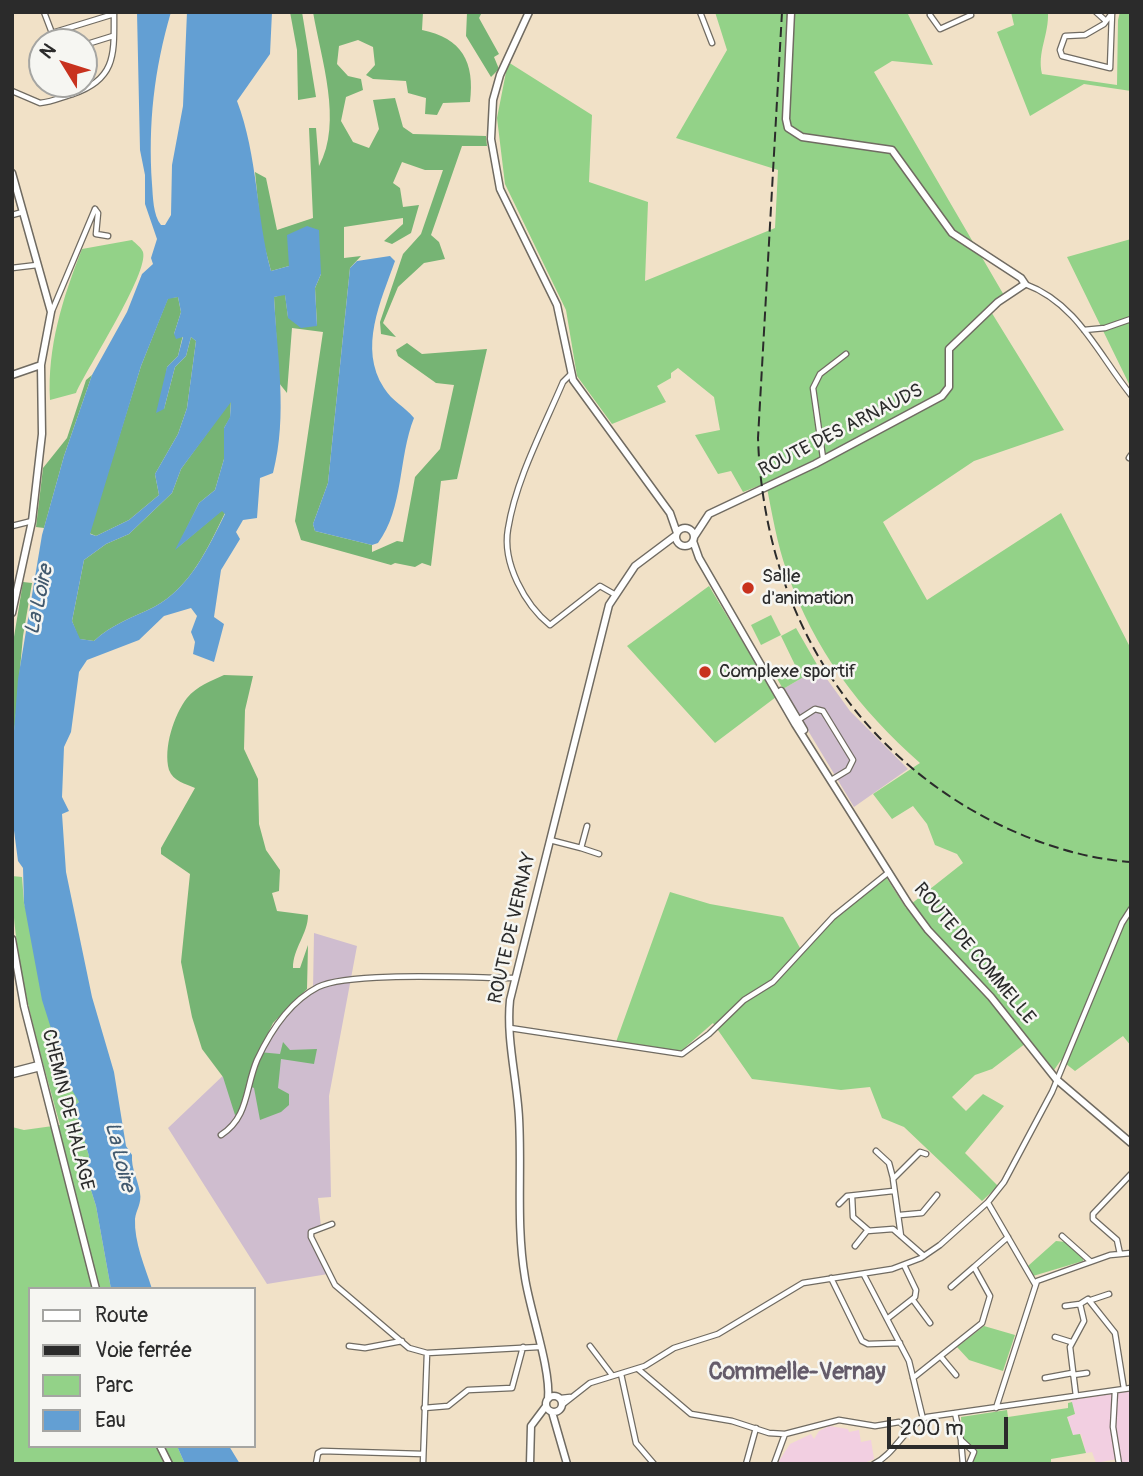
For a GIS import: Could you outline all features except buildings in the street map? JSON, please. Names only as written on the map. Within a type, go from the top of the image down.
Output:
[{"type":"street","points":[[12,91],[40,103],[92,86],[110,66],[114,13],[52,33],[44,12]]},
{"type":"street","points":[[528,12],[496,86],[491,117],[491,139],[505,203],[557,305],[571,374],[583,397],[674,521],[687,529]]},
{"type":"street","points":[[700,12],[712,43]]},
{"type":"street","points":[[791,12],[786,119],[788,128],[802,136],[892,150],[952,233],[1021,278],[1025,284],[1061,303],[1131,395]]},
{"type":"street","points":[[1096,12],[1111,25]]},
{"type":"street","points":[[930,15],[940,29],[972,13]]},
{"type":"street","points":[[1112,13],[1112,66],[1109,69],[1062,56],[1060,50],[1065,36],[1085,35],[1106,21],[1112,13]]},
{"type":"street","points":[[98,41],[113,36]]},
{"type":"street","points":[[12,173],[51,312]]},
{"type":"street","points":[[12,613],[32,521],[42,434],[41,365],[51,312],[95,209],[98,213],[96,234],[108,236]]},
{"type":"street","points":[[12,215],[24,212]]},
{"type":"street","points":[[12,268],[37,265]]},
{"type":"street","name":"ROUTE DES ARNAUDS","points":[[676,535],[700,524],[709,514],[942,396],[949,387],[949,349],[998,302],[1025,284]]},
{"type":"street","points":[[1084,330],[1105,328],[1131,319]]},
{"type":"street","points":[[823,458],[813,388],[820,374],[846,354]]},
{"type":"street","points":[[12,375],[41,365]]},
{"type":"street","points":[[571,374],[563,382],[521,485],[507,532],[510,553],[526,600],[550,625],[600,586],[614,594]]},
{"type":"street","points":[[12,526],[32,521]]},
{"type":"street","points":[[674,521],[676,535],[683,546],[694,539],[700,524]]},
{"type":"street","name":"ROUTE DE COMMELLE","points":[[687,529],[694,539],[699,558],[889,872],[928,930],[991,997],[1056,1079],[1131,1143]]},
{"type":"street","name":"ROUTE DE VERNAY","points":[[567,1464],[549,1407],[548,1384],[519,1241],[519,1122],[517,1079],[509,1027],[510,1000],[605,619],[614,594],[635,566],[676,535]]},
{"type":"street","name":"ROUTE DE VERNAY","points":[[662,548],[683,546]]},
{"type":"street","name":"ROUTE DE COMMELLE","points":[[683,546],[699,558]]},
{"type":"street","name":"ROUTE DE COMMELLE","points":[[716,586],[795,724],[831,776]]},
{"type":"street","points":[[798,720],[815,709],[823,711],[853,760],[848,771],[831,776]]},
{"type":"street","points":[[581,848],[587,826]]},
{"type":"street","points":[[550,840],[599,854]]},
{"type":"street","points":[[509,1027],[682,1054],[709,1034],[744,1000],[772,982],[833,917],[889,872]]},
{"type":"street","points":[[530,1464],[529,1436],[535,1418],[590,1383],[638,1369],[674,1348],[718,1334],[803,1283],[864,1275],[904,1265],[925,1256],[988,1202],[1004,1182],[1056,1079],[1122,923],[1131,909]]},
{"type":"street","name":"CHEMIN DE HALAGE","points":[[12,939],[21,990],[95,1287]]},
{"type":"street","points":[[221,1135],[244,1112],[254,1068],[263,1049],[293,1004],[313,990],[350,980],[515,978]]},
{"type":"street","points":[[12,1073],[40,1066]]},
{"type":"street","points":[[876,1151],[889,1163],[893,1191],[898,1198],[901,1236]]},
{"type":"street","points":[[893,1179],[920,1152],[926,1154]]},
{"type":"street","points":[[1120,1254],[1119,1244],[1093,1219],[1093,1214],[1131,1174]]},
{"type":"street","points":[[839,1204],[846,1196],[893,1191]]},
{"type":"street","points":[[900,1215],[922,1213],[937,1195]]},
{"type":"street","points":[[852,1196],[853,1217],[868,1231]]},
{"type":"street","points":[[988,1202],[1035,1284]]},
{"type":"street","points":[[332,1224],[311,1232],[335,1285],[416,1352],[539,1347]]},
{"type":"street","points":[[855,1246],[868,1231],[893,1229],[925,1256]]},
{"type":"street","points":[[1062,1236],[1091,1262]]},
{"type":"street","points":[[951,1287],[1008,1237]]},
{"type":"street","points":[[996,1408],[1035,1284],[1043,1277],[1131,1253]]},
{"type":"street","points":[[887,1319],[913,1300],[916,1290],[904,1265]]},
{"type":"street","points":[[914,1378],[985,1318],[990,1296],[974,1267]]},
{"type":"street","points":[[864,1275],[900,1343],[914,1378],[923,1419]]},
{"type":"street","points":[[831,1278],[862,1341],[868,1344],[900,1343]]},
{"type":"street","points":[[1065,1306],[1109,1294]]},
{"type":"street","points":[[913,1300],[930,1323]]},
{"type":"street","points":[[1091,1300],[1115,1333],[1124,1389]]},
{"type":"street","points":[[1076,1396],[1071,1342],[1084,1321],[1080,1304]]},
{"type":"street","points":[[1055,1337],[1071,1342]]},
{"type":"street","points":[[349,1346],[365,1348],[402,1340]]},
{"type":"street","points":[[590,1346],[612,1375]]},
{"type":"street","points":[[424,1408],[448,1406],[468,1390],[512,1388],[523,1347]]},
{"type":"street","points":[[424,1464],[427,1353]]},
{"type":"street","points":[[941,1357],[956,1375]]},
{"type":"street","points":[[638,1369],[691,1414],[711,1416],[785,1434],[839,1420],[875,1426],[899,1422],[909,1429]]},
{"type":"street","points":[[1045,1378],[1087,1373]]},
{"type":"street","points":[[621,1374],[636,1443],[654,1464]]},
{"type":"street","name":"ROUTE DE VERNAY","points":[[548,1384],[561,1402]]},
{"type":"street","points":[[874,1464],[890,1453],[909,1429],[923,1419],[1131,1388]]},
{"type":"street","points":[[1115,1391],[1113,1427],[1119,1464]]},
{"type":"street","points":[[549,1407],[561,1402]]},
{"type":"street","points":[[558,1430],[561,1402]]},
{"type":"street","points":[[955,1413],[963,1464]]},
{"type":"street","points":[[746,1464],[756,1428]]},
{"type":"street","points":[[774,1464],[785,1434]]},
{"type":"street","points":[[961,1440],[974,1452],[969,1464]]},
{"type":"street","points":[[161,1448],[169,1464]]},
{"type":"street","points":[[316,1464],[318,1453],[322,1451],[423,1454]]},
{"type":"shaded area","points":[[819,668],[850,711],[908,769],[854,807],[783,689]]},
{"type":"shaded area","points":[[314,933],[357,946],[329,1096],[331,1197],[318,1198],[321,1227],[311,1232],[328,1274],[267,1284],[168,1128],[313,990]]},
{"type":"shaded area","points":[[1131,1391],[1131,1464],[1117,1464],[1117,1459],[1096,1463],[1092,1452],[1086,1453],[1081,1434],[1073,1436],[1067,1417],[1075,1414],[1071,1400]]},
{"type":"shaded area","points":[[829,1426],[848,1429],[849,1432],[859,1430],[861,1442],[871,1440],[874,1459],[862,1464],[777,1464],[790,1444],[811,1434],[814,1439],[819,1431]]},
{"type":"green space","points":[[290,12],[302,12],[316,97],[298,100],[297,50]]},
{"type":"green space","points":[[313,12],[423,12],[422,30],[447,39],[463,54],[468,64],[470,102],[443,103],[437,115],[425,114],[426,98],[408,93],[406,81],[373,79],[366,75],[375,65],[373,47],[358,40],[339,46],[337,64],[348,76],[361,79],[363,90],[346,97],[341,121],[353,142],[369,148],[379,129],[373,100],[395,98],[403,127],[413,134],[486,136],[487,146],[462,146],[431,235],[439,242],[445,259],[424,263],[398,287],[383,323],[396,337],[381,334],[380,322],[403,254],[421,234],[443,170],[425,170],[402,162],[393,183],[400,188],[403,207],[419,205],[411,233],[392,244],[384,241],[403,224],[403,218],[344,227],[344,258],[361,256],[350,268],[328,483],[313,524],[315,531],[372,545],[372,552],[397,541],[403,542],[415,477],[440,449],[454,385],[436,383],[398,356],[396,350],[407,343],[422,354],[487,349],[457,479],[441,481],[431,566],[422,563],[415,567],[395,563],[391,565],[301,540],[295,521],[323,332],[292,328],[287,393],[279,383],[274,297],[285,294],[288,317],[317,325],[315,288],[321,274],[289,266],[271,271],[261,233],[255,172],[266,178],[277,230],[313,218],[309,128],[316,128],[319,166],[326,149],[330,110]]},
{"type":"green space","points":[[482,12],[479,18],[499,54],[494,57],[499,69],[491,77],[466,36],[467,13]]},
{"type":"green space","points":[[715,12],[907,12],[933,65],[892,61],[874,72],[1005,297],[990,310],[1064,430],[974,461],[883,522],[927,600],[1061,513],[1131,649],[1131,1046],[1123,1036],[1075,1071],[1061,1060],[1054,1070],[1030,1040],[992,1069],[975,1075],[952,1097],[966,1111],[983,1094],[1004,1106],[965,1153],[998,1186],[982,1201],[904,1127],[882,1118],[870,1087],[841,1090],[752,1079],[713,1023],[681,1051],[616,1042],[670,892],[710,904],[783,917],[800,948],[886,877],[906,908],[963,863],[957,854],[935,845],[927,824],[913,806],[892,819],[873,794],[920,763],[858,699],[811,627],[783,561],[766,483],[743,492],[731,471],[718,474],[695,435],[720,430],[714,397],[678,368],[671,373],[671,378],[657,386],[666,402],[612,424],[577,376],[566,310],[505,184],[497,118],[508,62],[592,115],[589,182],[648,202],[645,281],[775,228],[778,170],[676,138],[727,50]]},
{"type":"green space","points":[[1011,12],[1048,12],[1041,58],[1042,74],[1117,85],[1118,20],[1120,12],[1131,12],[1131,91],[1084,84],[1030,116],[997,32],[1014,25]]},
{"type":"green space","points":[[1131,239],[1131,388],[1067,257]]},
{"type":"green space","points":[[132,240],[143,252],[137,279],[127,299],[76,393],[50,400],[51,361],[58,323],[82,249]]},
{"type":"green space","points":[[178,297],[181,312],[174,334],[183,335],[178,356],[167,367],[164,409],[175,367],[186,356],[191,337],[196,341],[187,408],[178,434],[155,474],[159,495],[129,520],[96,536],[89,533],[141,366],[168,298]]},
{"type":"green space","points":[[92,375],[64,456],[44,528],[36,527],[43,468],[67,438],[86,380]]},
{"type":"green space","points":[[231,400],[230,418],[224,428],[224,459],[215,490],[199,503],[177,548],[222,510],[225,513],[197,566],[167,599],[115,626],[94,641],[79,639],[72,621],[84,560],[106,544],[129,534],[172,493],[181,469]]},
{"type":"green space","points":[[23,582],[32,583],[23,636],[12,757],[12,649]]},
{"type":"green space","name":"Complexe sportif","points":[[709,586],[776,697],[715,743],[627,646]]},
{"type":"green space","points":[[771,615],[781,635],[761,645],[751,625]]},
{"type":"green space","points":[[796,628],[819,668],[783,689],[775,675],[795,665],[781,636]]},
{"type":"green space","points":[[224,675],[253,676],[245,710],[244,749],[258,779],[259,824],[266,850],[280,870],[279,891],[272,893],[277,911],[308,915],[293,968],[300,968],[308,945],[307,989],[273,1023],[259,1052],[280,1054],[283,1042],[290,1050],[317,1049],[314,1064],[281,1059],[278,1088],[289,1094],[289,1105],[281,1112],[260,1120],[254,1088],[247,1085],[240,1112],[235,1115],[223,1077],[202,1049],[192,1017],[181,962],[190,874],[161,854],[161,848],[195,788],[177,779],[169,770],[167,752],[174,722],[191,694],[204,684]]},
{"type":"green space","points":[[12,876],[22,877],[24,903],[79,1102],[74,1106],[89,1156],[86,1174],[96,1206],[111,1287],[28,1287],[28,1448],[178,1448],[185,1464],[12,1464],[12,1127],[24,1130],[60,1125],[21,971]]},
{"type":"green space","points":[[1056,1241],[1066,1242],[1083,1257],[1083,1261],[1033,1276],[1028,1266]]},
{"type":"green space","points":[[984,1326],[1015,1335],[1003,1371],[969,1360],[957,1347]]},
{"type":"green space","points":[[1072,1402],[1075,1414],[1067,1417],[1073,1435],[1080,1434],[1086,1453],[1051,1459],[1051,1464],[972,1464],[976,1452],[962,1438],[961,1417],[1007,1410],[1008,1417],[1068,1408],[1068,1403]]},
{"type":"water","name":"La Loire","points":[[137,12],[171,12],[156,76],[151,140],[154,206],[158,221],[165,225],[171,215],[172,165],[183,106],[187,12],[272,12],[270,54],[237,101],[249,143],[271,271],[289,266],[287,235],[307,226],[319,230],[321,274],[315,288],[317,326],[301,328],[288,318],[285,295],[274,297],[281,407],[277,451],[273,473],[260,478],[257,518],[243,520],[236,532],[240,539],[221,570],[214,617],[224,624],[214,662],[193,654],[195,642],[191,632],[197,616],[191,608],[164,616],[139,640],[87,660],[79,672],[71,732],[64,747],[62,797],[69,811],[62,814],[66,872],[92,997],[114,1072],[126,1146],[132,1155],[139,1188],[136,1237],[151,1287],[111,1287],[96,1206],[86,1174],[89,1156],[74,1106],[79,1102],[69,1085],[42,1000],[24,903],[23,868],[18,861],[13,823],[12,757],[18,679],[42,535],[64,456],[92,375],[127,312],[142,274],[153,264],[151,258],[157,239],[145,204],[145,175],[140,150]],"holes":[[[178,297],[181,312],[174,334],[176,339],[183,337],[178,356],[167,367],[156,413],[164,409],[175,367],[186,356],[191,337],[196,341],[187,408],[178,434],[155,474],[159,495],[129,520],[96,536],[90,534],[141,366],[168,299]],[[231,402],[230,417],[224,428],[224,459],[215,490],[199,503],[175,550],[222,511],[225,514],[197,566],[167,599],[115,626],[94,641],[80,639],[72,621],[84,560],[106,544],[129,534],[172,493],[181,469]]]},
{"type":"water","points":[[390,256],[395,261],[374,324],[373,357],[376,373],[384,388],[414,418],[405,449],[397,499],[386,529],[378,543],[372,545],[315,531],[313,524],[328,483],[350,268],[357,261]]},
{"type":"water","points":[[178,1448],[230,1448],[240,1464],[185,1464]]},
{"type":"railway","points":[[782,12],[758,438],[763,495],[774,550],[792,602],[816,652],[845,698],[881,739],[923,777],[970,809],[1027,837],[1068,851],[1131,862]]},
{"type":"place","name":"Salle d'animation","points":[[748,588]]},
{"type":"place","name":"Complexe sportif","points":[[705,672]]},
{"type":"district","name":"Commelle-Vernay","points":[[797,1373]]}]
